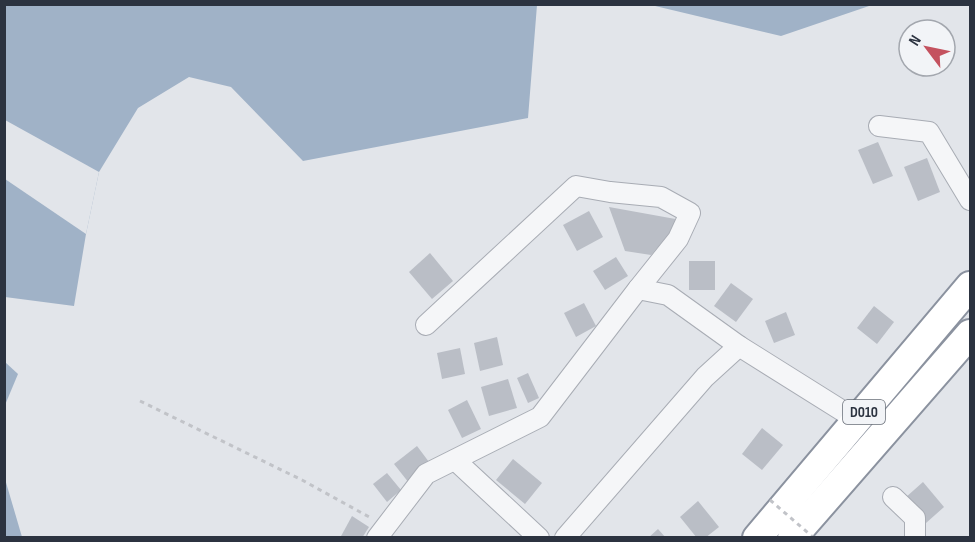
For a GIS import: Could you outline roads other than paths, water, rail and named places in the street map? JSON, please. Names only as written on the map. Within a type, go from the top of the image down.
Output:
[{"type":"highway","name":"D010","points":[[757,537],[970,286]]},
{"type":"highway","name":"D010","points":[[792,537],[970,334]]},
{"type":"highway","points":[[806,537],[942,367]]},
{"type":"highway","points":[[750,537],[833,449]]},
{"type":"street","points":[[879,126],[929,132],[970,200]]},
{"type":"street","points":[[388,534],[426,474],[540,417],[678,239],[690,213],[660,197],[576,186],[426,325]]},
{"type":"street","points":[[639,289],[668,296],[739,346],[857,420]]},
{"type":"street","points":[[565,537],[705,377],[739,346]]},
{"type":"street","points":[[455,460],[539,537]]},
{"type":"street","points":[[893,496],[915,518],[915,537]]},
{"type":"water","points":[[872,4],[781,36],[651,5]]},
{"type":"water","points":[[5,5],[537,5],[528,118],[303,161],[231,87],[189,77],[138,108],[99,172],[74,306],[5,297]]},
{"type":"water","points":[[5,362],[18,374],[5,405]]},
{"type":"water","points":[[5,479],[22,537],[5,537]]}]
